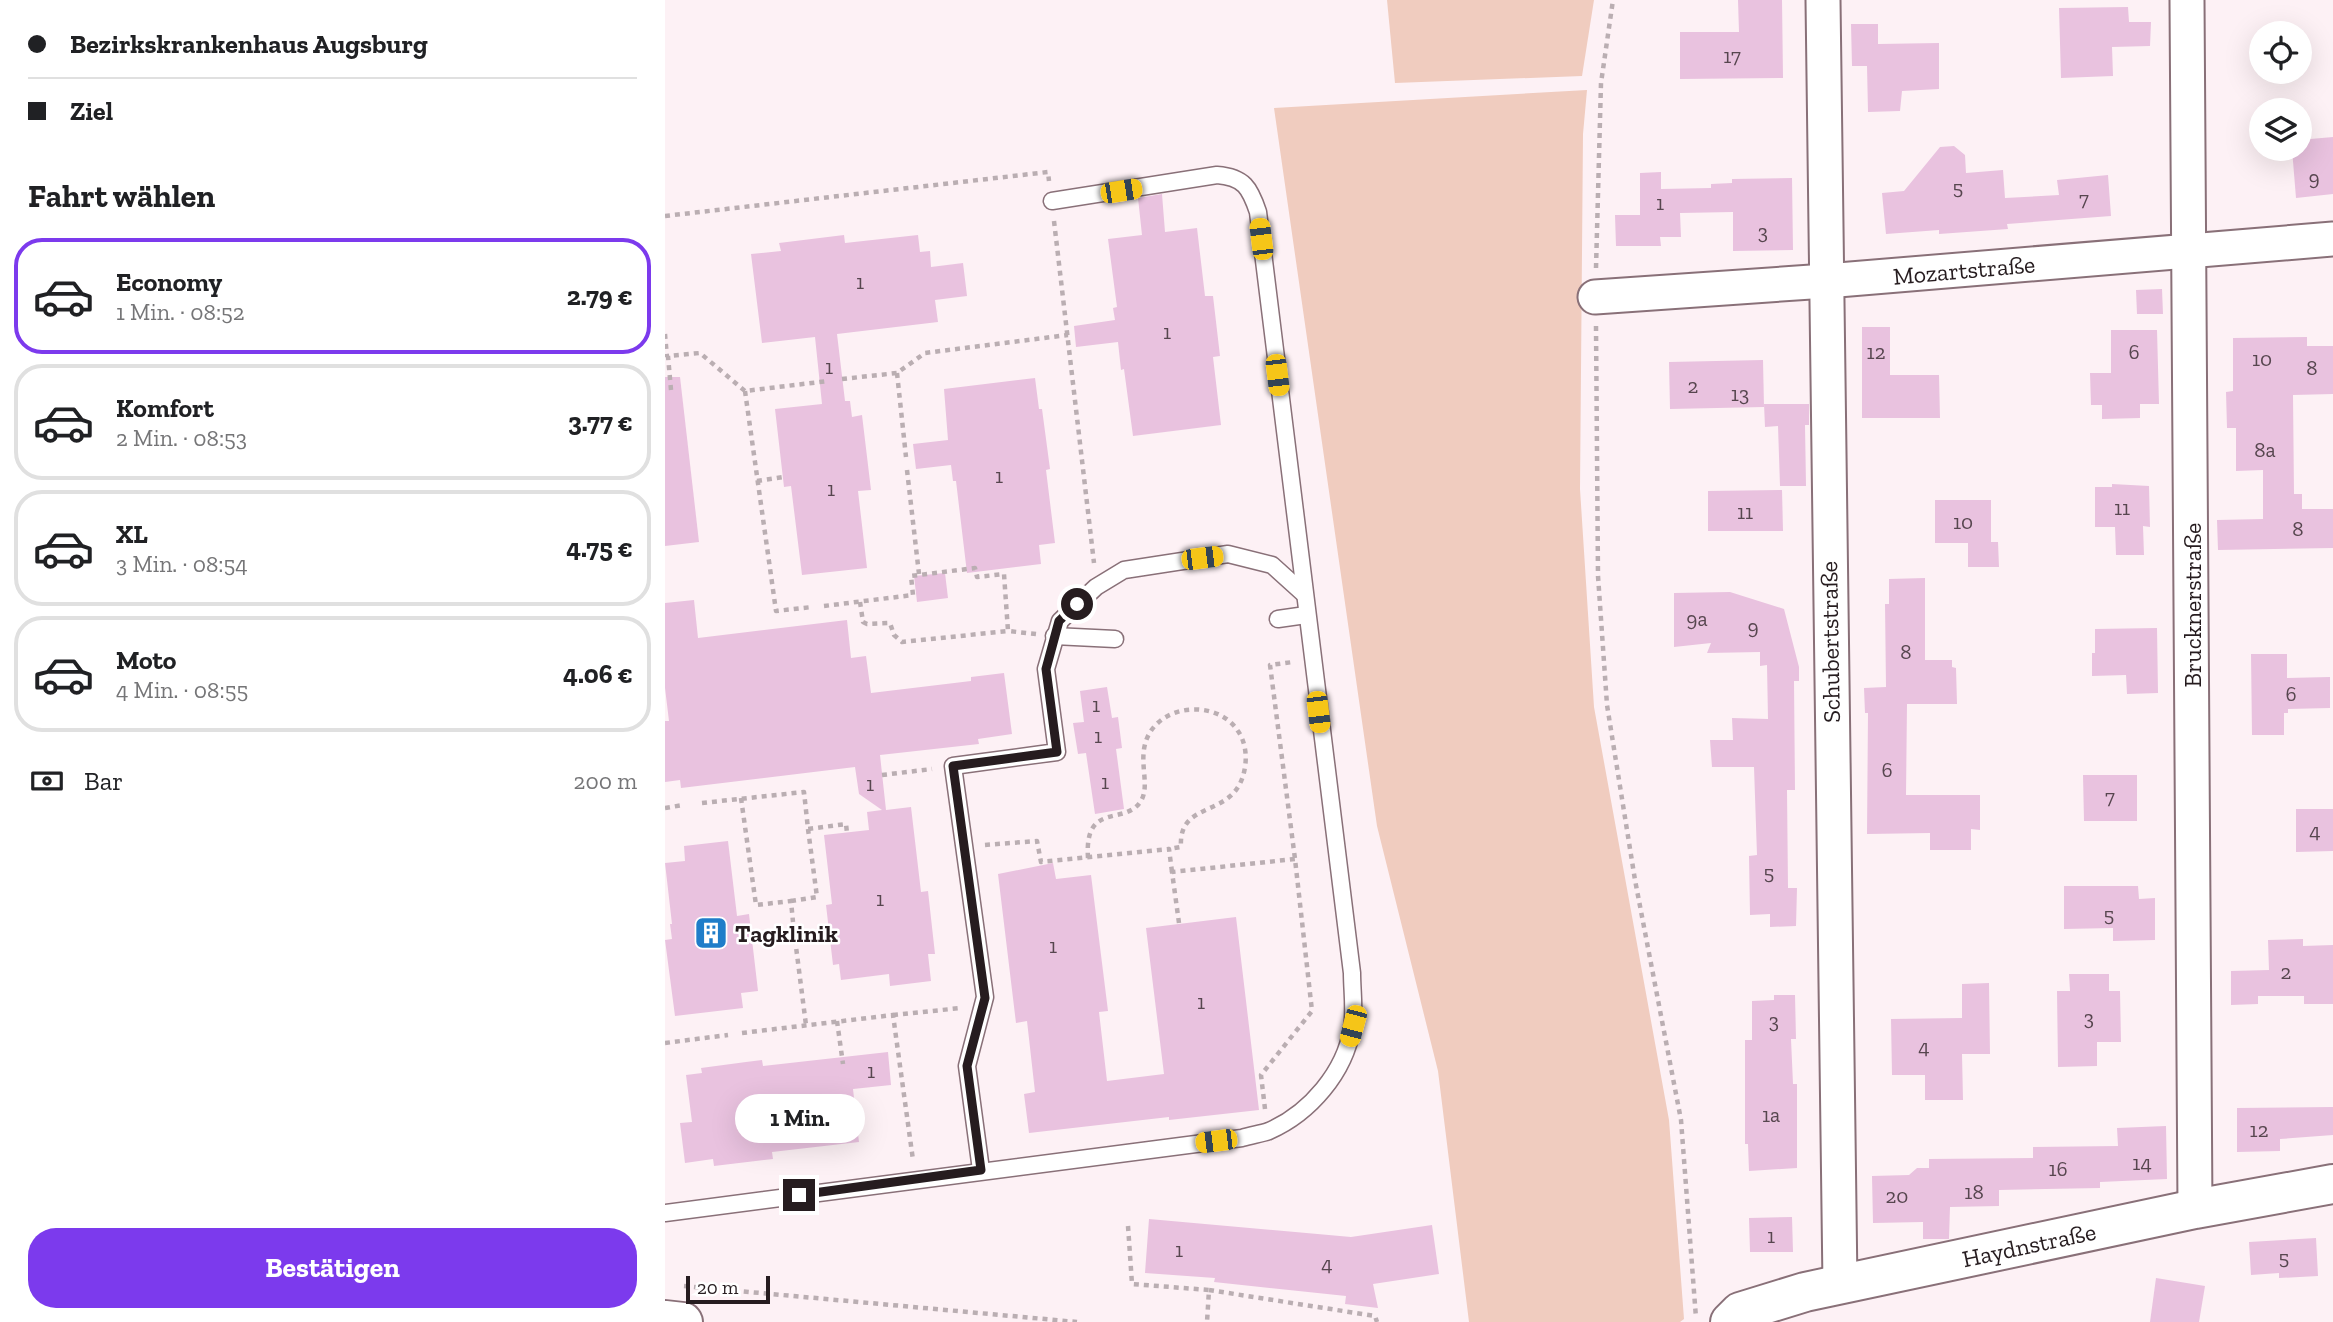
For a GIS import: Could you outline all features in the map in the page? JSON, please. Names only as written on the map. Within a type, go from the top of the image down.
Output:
[{"type":"street","name":"Schubertstraße","points":[[1822,0],[1840,1284]]},
{"type":"street","name":"Brucknerstraße","points":[[2187,0],[2195,1209]]},
{"type":"street","name":"Mozartstraße","points":[[1595,297],[1826,281],[2333,239]]},
{"type":"street","name":"Haydnstraße","points":[[1730,1322],[1740,1312],[1805,1292],[2195,1209],[2333,1184]]},
{"type":"street","points":[[665,1320],[681,1304]]},
{"type":"lane","points":[[665,1213],[1242,1138],[1268,1131],[1293,1117],[1312,1101],[1334,1074],[1347,1047],[1353,1026],[1352,973],[1258,212],[1251,193],[1243,183],[1230,176],[1217,175],[1052,201]]},
{"type":"lane","points":[[981,1170],[967,1066],[985,998],[953,766],[1057,752],[1046,669],[1059,621],[1095,587],[1124,570],[1228,554],[1272,565],[1303,593]]},
{"type":"lane","points":[[1278,619],[1306,615]]},
{"type":"lane","points":[[1054,636],[1115,639]]},
{"type":"path","points":[[1613,0],[1601,83],[1595,297],[1598,576],[1607,705],[1635,880],[1681,1120],[1696,1322]]},
{"type":"path","points":[[665,216],[1048,172],[1069,335],[1095,587]]},
{"type":"path","points":[[665,334],[671,390]]},
{"type":"path","points":[[842,379],[897,373],[925,353],[1069,335]]},
{"type":"path","points":[[666,357],[700,353],[745,391],[776,611],[811,607]]},
{"type":"path","points":[[897,373],[906,457]]},
{"type":"path","points":[[745,391],[828,381]]},
{"type":"path","points":[[907,470],[919,574]]},
{"type":"path","points":[[757,481],[783,477]]},
{"type":"path","points":[[824,606],[913,595],[911,576],[975,568],[977,577],[1005,573],[1008,631]]},
{"type":"path","points":[[859,602],[863,622],[890,624],[894,635],[902,642],[1008,631],[1054,636]]},
{"type":"path","points":[[1266,1119],[1261,1075],[1312,1011],[1270,665],[1312,659]]},
{"type":"path","points":[[965,846],[1037,841],[1041,862],[1087,858],[1181,847],[1181,832],[1188,820],[1226,801],[1242,782],[1246,755],[1238,731],[1230,722],[1210,710],[1183,710],[1167,715],[1149,735],[1142,762],[1146,788],[1142,800],[1129,811],[1106,817],[1091,828],[1087,838],[1087,858]]},
{"type":"path","points":[[882,775],[953,766]]},
{"type":"path","points":[[702,803],[741,798],[804,792],[817,897],[756,905],[741,798]]},
{"type":"path","points":[[665,808],[683,805]]},
{"type":"path","points":[[808,829],[846,824],[847,833]]},
{"type":"path","points":[[1169,849],[1179,923]]},
{"type":"path","points":[[1172,872],[1295,859]]},
{"type":"path","points":[[791,901],[793,922]]},
{"type":"path","points":[[795,939],[806,1025]]},
{"type":"path","points":[[742,1033],[983,1005]]},
{"type":"path","points":[[893,1015],[914,1165]]},
{"type":"path","points":[[837,1021],[843,1064]]},
{"type":"path","points":[[665,1042],[728,1035]]},
{"type":"path","points":[[1128,1226],[1132,1284],[1209,1290],[1375,1316],[1377,1322]]},
{"type":"path","points":[[1207,1322],[1209,1290]]},
{"type":"path","points":[[681,1304],[1077,1322]]},
{"type":"shaded area","points":[[1387,0],[1594,0],[1582,76],[1395,83]]},
{"type":"shaded area","points":[[1587,90],[1583,134],[1580,489],[1594,707],[1669,1120],[1684,1319],[1680,1322],[1469,1322],[1438,1071],[1377,826],[1274,108]]},
{"type":"building","points":[[1738,0],[1782,0],[1783,78],[1680,79],[1680,32],[1739,32]]},
{"type":"building","points":[[2128,7],[2129,22],[2151,22],[2150,46],[2112,47],[2113,76],[2061,78],[2059,8]]},
{"type":"building","points":[[1851,24],[1878,24],[1878,44],[1939,43],[1939,89],[1902,91],[1900,111],[1868,112],[1867,66],[1852,66]]},
{"type":"building","points":[[2333,137],[2333,194],[2296,198],[2293,161],[2312,161],[2312,139]]},
{"type":"building","points":[[1954,146],[1965,155],[1966,173],[2003,170],[2005,198],[2059,195],[2057,180],[2108,175],[2111,216],[2007,224],[2008,229],[1939,234],[1939,230],[1886,234],[1882,193],[1904,191],[1940,147]]},
{"type":"building","points":[[1661,172],[1661,189],[1711,188],[1711,184],[1732,183],[1732,179],[1792,178],[1793,250],[1733,251],[1733,212],[1680,213],[1681,237],[1660,237],[1661,246],[1616,246],[1615,215],[1640,215],[1640,173]]},
{"type":"building","points":[[1162,194],[1165,232],[1197,228],[1205,296],[1213,296],[1220,356],[1213,357],[1221,425],[1133,436],[1118,342],[1076,347],[1074,326],[1115,320],[1113,308],[1117,307],[1108,239],[1142,235],[1138,198]]},
{"type":"building","points":[[844,235],[845,243],[918,235],[920,252],[930,251],[931,267],[963,263],[967,296],[935,300],[938,322],[837,334],[845,401],[850,401],[852,417],[862,415],[871,490],[858,491],[867,568],[802,575],[791,486],[784,487],[775,409],[822,404],[815,337],[762,343],[751,254],[781,251],[779,243]]},
{"type":"building","points":[[2162,289],[2163,314],[2137,314],[2136,290]]},
{"type":"building","points":[[1862,327],[1890,327],[1890,375],[1939,375],[1940,418],[1862,418]]},
{"type":"building","points":[[2111,330],[2157,330],[2159,404],[2140,404],[2140,418],[2102,419],[2102,405],[2091,405],[2090,373],[2111,373]]},
{"type":"building","points":[[2307,337],[2307,346],[2333,346],[2333,394],[2293,395],[2294,494],[2302,494],[2302,509],[2333,509],[2333,548],[2218,550],[2217,520],[2263,519],[2263,470],[2236,471],[2236,428],[2227,428],[2226,392],[2233,391],[2233,338]]},
{"type":"building","points":[[1763,360],[1764,407],[1670,409],[1669,362]]},
{"type":"building","points":[[665,377],[680,377],[699,542],[665,546]]},
{"type":"building","points":[[1035,378],[1050,469],[1046,470],[1055,543],[1039,545],[1041,564],[967,573],[956,481],[953,481],[951,465],[916,469],[913,444],[948,440],[944,389]]},
{"type":"building","points":[[1764,404],[1809,404],[1809,425],[1805,425],[1806,486],[1780,486],[1778,426],[1765,427]]},
{"type":"building","points":[[2112,484],[2149,486],[2150,527],[2143,526],[2144,555],[2116,555],[2115,527],[2095,527],[2095,487],[2112,487]]},
{"type":"building","points":[[1782,490],[1783,531],[1708,531],[1708,491]]},
{"type":"building","points":[[1935,500],[1991,500],[1991,542],[1998,542],[1999,567],[1968,567],[1968,543],[1935,543]]},
{"type":"building","points":[[945,573],[948,598],[917,602],[914,576]]},
{"type":"building","points":[[1925,578],[1925,660],[1952,660],[1952,667],[1956,668],[1957,704],[1907,704],[1906,795],[1980,795],[1980,830],[1971,829],[1971,850],[1930,850],[1930,833],[1867,834],[1868,713],[1865,713],[1864,688],[1886,687],[1885,604],[1889,604],[1889,579]]},
{"type":"building","points":[[1730,592],[1784,609],[1799,667],[1799,681],[1794,681],[1795,790],[1787,790],[1788,888],[1797,888],[1796,926],[1770,927],[1770,914],[1750,915],[1749,856],[1757,855],[1754,767],[1712,767],[1710,740],[1733,740],[1732,718],[1768,719],[1767,665],[1760,666],[1760,652],[1707,653],[1711,643],[1674,647],[1674,593]]},
{"type":"building","points":[[694,600],[698,638],[847,620],[851,658],[866,656],[871,693],[971,681],[971,677],[1004,673],[1012,734],[978,739],[979,744],[880,755],[886,810],[911,807],[921,892],[928,891],[935,954],[928,954],[931,981],[890,986],[889,974],[841,980],[839,964],[833,965],[826,905],[832,904],[824,835],[869,830],[867,812],[882,810],[859,794],[855,767],[681,788],[680,780],[665,782],[665,721],[669,721],[665,688],[665,603]]},
{"type":"building","points":[[2157,628],[2158,693],[2127,694],[2126,675],[2092,676],[2095,629]]},
{"type":"building","points":[[2251,654],[2287,654],[2287,678],[2330,677],[2330,708],[2288,709],[2288,713],[2284,713],[2284,735],[2252,735]]},
{"type":"building","points":[[1107,687],[1112,718],[1118,717],[1122,748],[1116,749],[1124,809],[1095,814],[1086,753],[1078,754],[1073,723],[1084,722],[1080,691]]},
{"type":"building","points":[[2083,775],[2137,775],[2137,821],[2084,821]]},
{"type":"building","points":[[2296,809],[2333,809],[2333,851],[2296,852]]},
{"type":"building","name":"Tagklinik","points":[[728,841],[737,916],[749,914],[758,991],[741,993],[743,1008],[675,1016],[665,940],[672,939],[672,924],[665,863],[685,861],[684,846]]},
{"type":"building","points":[[1053,863],[1056,879],[1091,875],[1108,1011],[1099,1012],[1107,1081],[1164,1074],[1146,928],[1236,917],[1259,1110],[1029,1133],[1024,1094],[1035,1092],[1027,1021],[1016,1023],[998,874]]},
{"type":"building","points":[[2064,886],[2138,886],[2139,899],[2155,898],[2155,940],[2113,941],[2113,928],[2064,929]]},
{"type":"building","points":[[2303,939],[2303,946],[2333,945],[2333,1004],[2304,1004],[2304,996],[2258,996],[2258,1004],[2231,1005],[2231,971],[2269,970],[2268,940]]},
{"type":"building","points":[[2069,974],[2109,974],[2109,991],[2120,991],[2121,1042],[2097,1042],[2097,1066],[2058,1067],[2057,991],[2070,991]]},
{"type":"building","points":[[1989,983],[1990,1054],[1962,1054],[1963,1100],[1925,1100],[1925,1075],[1892,1075],[1891,1019],[1962,1018],[1962,984]]},
{"type":"building","points":[[1774,995],[1795,995],[1796,1039],[1791,1039],[1793,1084],[1797,1084],[1797,1168],[1749,1171],[1748,1144],[1745,1144],[1745,1040],[1752,1040],[1752,1001],[1774,1000]]},
{"type":"building","points":[[888,1052],[891,1085],[853,1089],[859,1142],[772,1152],[773,1159],[714,1166],[713,1159],[685,1163],[680,1123],[692,1122],[686,1075],[702,1073],[701,1068],[762,1060],[763,1066]]},
{"type":"building","points":[[2333,1107],[2333,1135],[2280,1139],[2280,1151],[2237,1152],[2237,1108]]},
{"type":"building","points":[[2166,1126],[2167,1179],[2100,1182],[2100,1188],[1999,1190],[1999,1206],[1950,1207],[1949,1239],[1923,1239],[1923,1222],[1873,1223],[1872,1176],[1909,1175],[1917,1168],[1929,1168],[1929,1159],[2033,1158],[2033,1147],[2118,1146],[2117,1128]]},
{"type":"building","points":[[1792,1217],[1793,1252],[1750,1252],[1749,1218]]},
{"type":"building","points":[[1149,1219],[1351,1237],[1432,1225],[1439,1274],[1373,1284],[1378,1308],[1345,1304],[1346,1296],[1214,1282],[1215,1278],[1145,1273]]},
{"type":"building","points":[[2316,1238],[2318,1276],[2279,1278],[2279,1273],[2251,1275],[2249,1242]]},
{"type":"building","points":[[2156,1278],[2205,1286],[2199,1322],[2150,1322]]},
{"type":"place","name":"Tagklinik","points":[[711,933]]},
{"type":"route","points":[[799,1195],[981,1170],[967,1066],[985,998],[953,766],[1057,752],[1046,669],[1059,621],[1077,604]]}]
